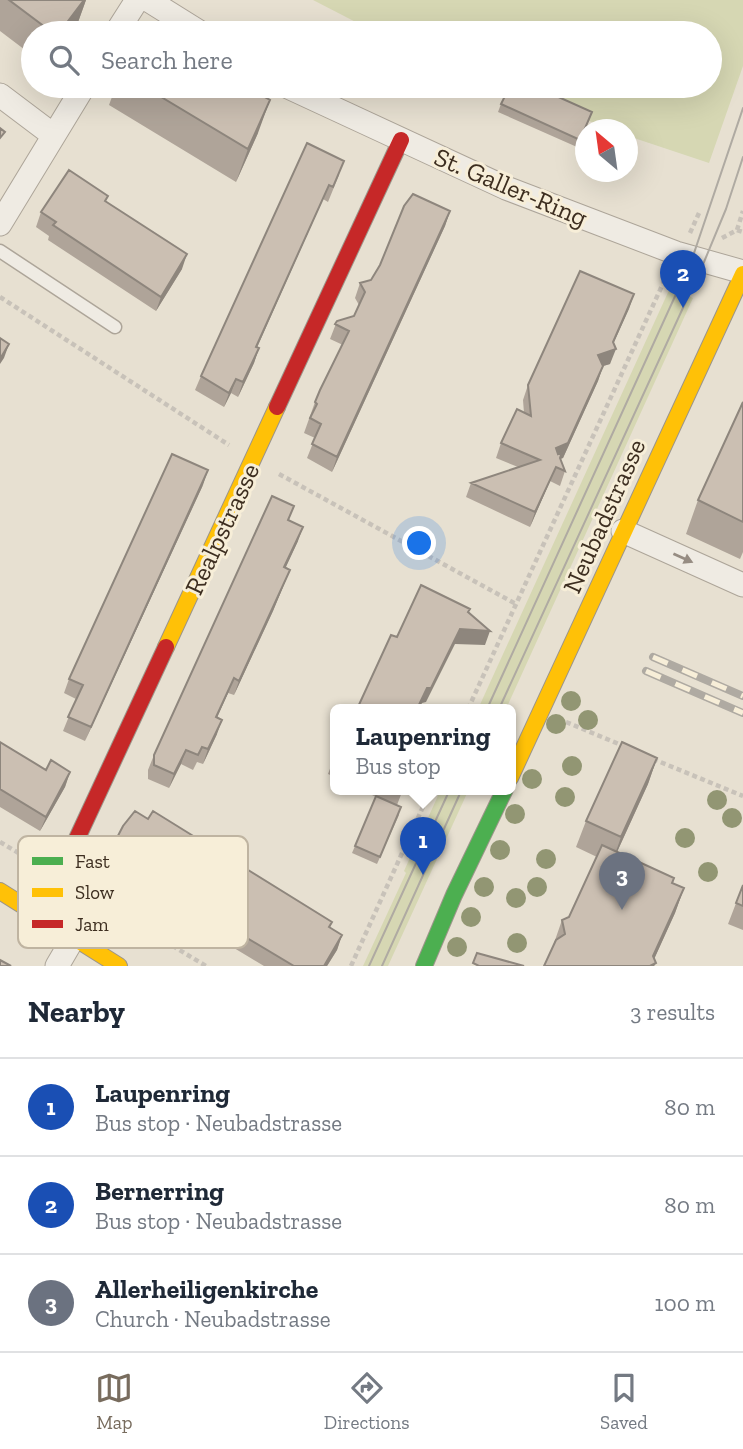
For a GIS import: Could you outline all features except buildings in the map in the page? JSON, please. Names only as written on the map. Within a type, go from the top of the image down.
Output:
[{"type":"street","points":[[124,21],[137,0]]},
{"type":"street","points":[[148,0],[182,21]]},
{"type":"street","points":[[0,95],[53,135]]},
{"type":"street","points":[[0,224],[76,98]]},
{"type":"street","name":"St. Galler-Ring","points":[[312,98],[506,188],[677,253],[743,273]]},
{"type":"street","name":"Realpstrasse","points":[[79,836],[401,140]]},
{"type":"street","name":"Neubadstrasse","points":[[516,766],[743,273]]},
{"type":"street","points":[[623,531],[743,585]]},
{"type":"street","points":[[424,966],[454,895],[502,795]]},
{"type":"street","points":[[0,891],[18,902]]},
{"type":"street","points":[[57,966],[68,948]]},
{"type":"street","points":[[91,948],[119,966]]},
{"type":"lane","points":[[0,251],[115,327]]},
{"type":"path","points":[[715,236],[723,238],[740,231],[743,211]]},
{"type":"path","name":"Neubadstrasse","points":[[470,704],[677,253],[699,213]]},
{"type":"path","points":[[693,228],[702,231]]},
{"type":"path","points":[[542,712],[634,751]]},
{"type":"path","points":[[646,756],[743,796]]},
{"type":"path","points":[[351,966],[390,885],[428,795]]},
{"type":"path","points":[[0,842],[18,853]]},
{"type":"path","points":[[176,948],[206,966]]},
{"type":"green space","points":[[313,0],[743,0],[743,66],[709,163],[638,139],[638,119],[584,119],[526,98],[722,98],[722,21],[354,21]]},
{"type":"green space","points":[[670,288],[693,298],[508,704],[480,704]]},
{"type":"green space","points":[[438,795],[466,795],[388,966],[363,966],[406,873],[404,871]]},
{"type":"tram line","points":[[489,704],[692,259],[743,108]]},
{"type":"tram line","points":[[501,704],[704,262],[726,209],[743,157]]},
{"type":"tram line","points":[[369,966],[447,795]]},
{"type":"tram line","points":[[382,966],[459,795]]},
{"type":"railway","points":[[653,657],[743,696]]},
{"type":"railway","points":[[646,671],[743,713]]},
{"type":"traffic: fast","points":[[424,966],[454,895],[502,795]]},
{"type":"traffic: slow","points":[[516,765],[743,274]]},
{"type":"traffic: slow","points":[[166,647],[277,407]]},
{"type":"traffic: slow","points":[[0,891],[18,902]]},
{"type":"traffic: slow","points":[[90,948],[119,966]]},
{"type":"traffic: jam","points":[[277,407],[401,140]]},
{"type":"traffic: jam","points":[[78,836],[166,647]]},
{"type":"place","name":"Bernerring","points":[[683,308]]},
{"type":"place","name":"Laupenring","points":[[423,875]]},
{"type":"place","name":"Allerheiligenkirche","points":[[622,910]]}]
